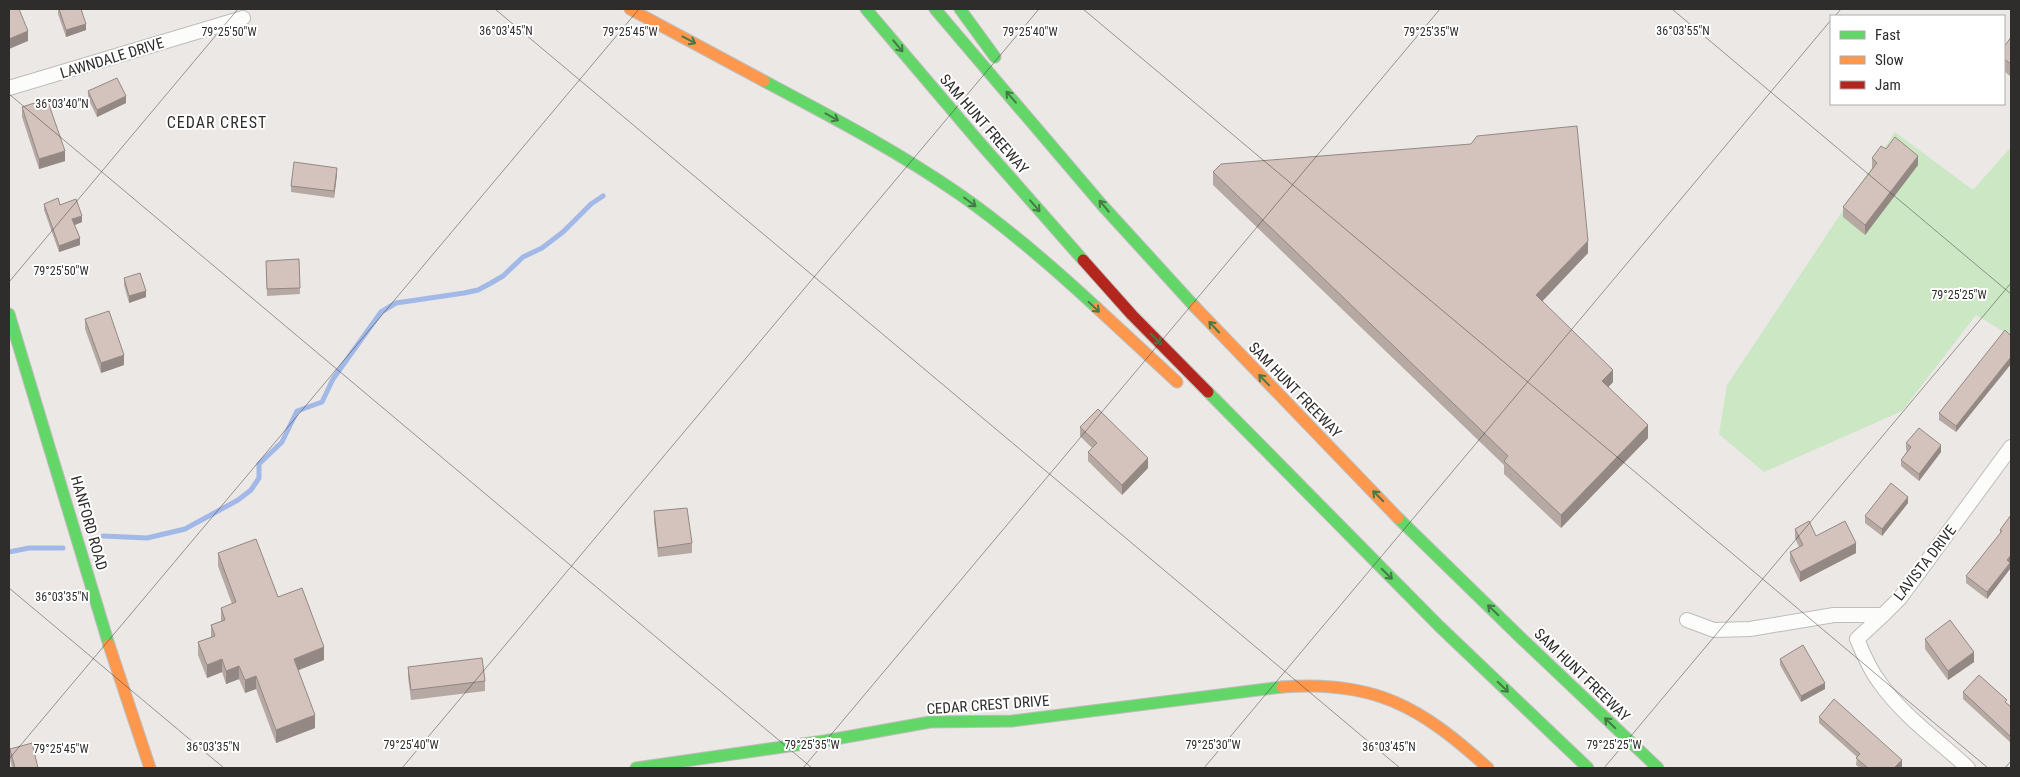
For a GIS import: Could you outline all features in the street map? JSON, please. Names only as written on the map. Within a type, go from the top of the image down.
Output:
[{"type":"main road","points":[[630,9],[870,137],[962,196],[1046,261],[1189,393]]},
{"type":"main road","name":"SAM HUNT FREEWAY","points":[[866,9],[980,143],[1132,315],[1439,626],[1588,768]]},
{"type":"main road","name":"SAM HUNT FREEWAY","points":[[935,9],[1125,230],[1210,323],[1337,455],[1459,577],[1658,768]]},
{"type":"main road","points":[[960,9],[1004,69]]},
{"type":"main road","points":[[1015,85],[1088,187]]},
{"type":"main road","name":"HANFORD ROAD","points":[[9,314],[115,666],[150,768]]},
{"type":"main road","points":[[1219,420],[1352,539]]},
{"type":"main road","name":"CEDAR CREST DRIVE","points":[[636,768],[824,741],[930,722],[1012,721],[1284,687],[1318,686],[1373,694],[1417,712],[1488,768]]},
{"type":"street","name":"LAWNDALE DRIVE","points":[[9,88],[243,18]]},
{"type":"street","name":"LAVISTA DRIVE","points":[[1687,620],[1714,630],[1750,629],[1834,615],[1883,614],[1900,598],[2011,447]]},
{"type":"street","points":[[1883,614],[1857,639],[1866,661],[1879,683],[1895,702],[1968,768]]},
{"type":"green space","points":[[1895,132],[1973,190],[2011,147],[2011,336],[1976,315],[1902,411],[1764,472],[1719,434],[1727,385]]},
{"type":"building","points":[[9,9],[19,9],[28,31],[9,39]]},
{"type":"building","points":[[59,9],[81,9],[86,24],[66,30]]},
{"type":"building","points":[[2011,37],[2011,64],[2005,60],[2005,46]]},
{"type":"building","points":[[117,78],[126,96],[97,110],[88,91]]},
{"type":"building","points":[[47,99],[65,151],[39,159],[22,107]]},
{"type":"building","points":[[1577,126],[1588,241],[1536,295],[1613,370],[1602,381],[1648,425],[1561,515],[1504,461],[1508,456],[1213,172],[1221,164],[1471,144],[1477,136]]},
{"type":"building","points":[[1895,137],[1918,156],[1865,225],[1843,207],[1877,163],[1872,158],[1881,146],[1886,149]]},
{"type":"building","points":[[294,162],[337,168],[334,191],[291,186]]},
{"type":"building","points":[[58,198],[60,205],[76,199],[82,216],[72,219],[80,238],[59,246],[44,204]]},
{"type":"building","points":[[299,259],[300,288],[267,289],[266,261]]},
{"type":"building","points":[[140,273],[146,291],[129,296],[124,278]]},
{"type":"building","points":[[109,311],[124,355],[101,363],[85,319]]},
{"type":"building","points":[[2005,330],[2011,336],[2011,357],[1956,426],[1939,413]]},
{"type":"building","points":[[1098,409],[1148,458],[1122,485],[1088,452],[1097,443],[1080,427]]},
{"type":"building","points":[[1919,428],[1941,445],[1919,474],[1901,460],[1911,447],[1906,443]]},
{"type":"building","points":[[1891,483],[1908,497],[1882,529],[1865,516]]},
{"type":"building","points":[[687,508],[692,543],[658,548],[654,511]]},
{"type":"building","points":[[2011,515],[2011,555],[2007,560],[2010,563],[1987,592],[1966,576],[2002,531],[2000,530]]},
{"type":"building","points":[[1809,521],[1816,536],[1845,521],[1856,543],[1800,572],[1790,552],[1803,545],[1795,529]]},
{"type":"building","points":[[256,539],[278,597],[302,588],[324,647],[294,659],[315,715],[276,730],[256,676],[245,680],[239,666],[226,671],[222,659],[207,665],[198,642],[215,636],[211,625],[225,620],[221,608],[236,602],[218,553]]},
{"type":"building","points":[[1950,620],[1974,652],[1948,671],[1925,639]]},
{"type":"building","points":[[1803,645],[1825,683],[1801,696],[1780,659]]},
{"type":"building","points":[[482,658],[485,681],[411,690],[408,667]]},
{"type":"building","points":[[1979,675],[2007,700],[2005,702],[2011,707],[2011,737],[1963,692]]},
{"type":"building","points":[[1834,699],[1902,760],[1894,768],[1868,768],[1856,758],[1860,754],[1819,717]]},
{"type":"building","points":[[32,743],[38,768],[15,768],[10,749]]},
{"type":"waterway","points":[[103,536],[147,538],[185,529],[238,500],[251,490],[259,478],[259,464],[282,442],[297,411],[322,402],[333,379],[381,312],[396,303],[478,290],[503,276],[523,257],[542,248],[563,232],[591,204],[603,196]]},
{"type":"waterway","points":[[9,552],[29,548],[63,548]]},
{"type":"traffic: fast","points":[[866,9],[1083,260]]},
{"type":"traffic: fast","points":[[935,9],[1102,205],[1195,307]]},
{"type":"traffic: fast","points":[[960,9],[995,57]]},
{"type":"traffic: fast","points":[[764,81],[890,150],[962,196],[1065,278],[1097,308]]},
{"type":"traffic: fast","points":[[9,314],[109,645]]},
{"type":"traffic: fast","points":[[1208,392],[1439,626],[1588,768]]},
{"type":"traffic: fast","points":[[1398,518],[1658,768]]},
{"type":"traffic: fast","points":[[636,768],[824,741],[930,722],[1012,721],[1282,687]]},
{"type":"traffic: slow","points":[[630,9],[764,81]]},
{"type":"traffic: slow","points":[[1195,307],[1398,518]]},
{"type":"traffic: slow","points":[[1097,308],[1177,382]]},
{"type":"traffic: slow","points":[[109,645],[150,768]]},
{"type":"traffic: slow","points":[[1282,687],[1315,686],[1344,688],[1370,693],[1395,702],[1441,729],[1488,768]]},
{"type":"traffic: jam","points":[[1083,260],[1132,315],[1208,392]]},
{"type":"district","name":"CEDAR CREST","points":[[217,122]]}]
